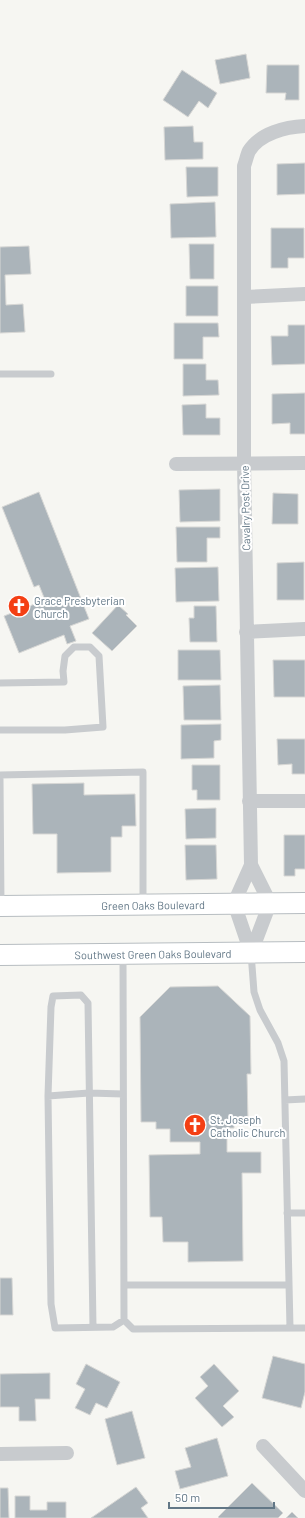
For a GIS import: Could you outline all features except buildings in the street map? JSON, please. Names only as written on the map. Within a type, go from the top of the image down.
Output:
[{"type":"main road","name":"Green Oaks Boulevard","points":[[1,906],[305,903]]},
{"type":"main road","name":"Southwest Green Oaks Boulevard","points":[[0,954],[305,952]]},
{"type":"street","name":"Cavalry Post Drive","points":[[270,903],[251,865],[244,463],[244,166],[249,152],[258,141],[274,132],[305,126]]},
{"type":"street","points":[[244,297],[305,294]]},
{"type":"street","points":[[176,464],[305,463]]},
{"type":"street","points":[[246,632],[305,629]]},
{"type":"street","points":[[249,801],[305,801]]},
{"type":"street","name":"Cavalry Post Drive","points":[[234,903],[251,865]]},
{"type":"street","points":[[234,903],[251,953]]},
{"type":"street","points":[[251,953],[270,903]]},
{"type":"street","points":[[263,1446],[305,1491]]},
{"type":"street","points":[[0,1454],[66,1453]]},
{"type":"lane","points":[[0,374],[51,374]]},
{"type":"lane","points":[[0,683],[64,682],[63,671],[65,656],[74,647],[90,646],[99,656],[103,727],[65,730],[0,730]]},
{"type":"lane","points":[[0,775],[142,772],[144,904]]},
{"type":"lane","points":[[0,779],[1,906]]},
{"type":"lane","points":[[251,953],[254,992],[260,1010],[278,1043],[284,1061],[290,1328]]},
{"type":"lane","points":[[123,954],[124,1320],[133,1329],[305,1328]]},
{"type":"lane","points":[[93,1328],[88,1003],[82,995],[53,996],[50,1007],[48,1096],[51,1304],[55,1328],[93,1328],[113,1327],[124,1320]]},
{"type":"lane","points":[[48,1096],[123,1094]]},
{"type":"lane","points":[[285,1100],[305,1099]]},
{"type":"lane","points":[[287,1213],[305,1213]]},
{"type":"lane","points":[[124,1285],[289,1285]]},
{"type":"place","name":"Grace Presbyterian Church","points":[[19,606]]},
{"type":"place","name":"St. Joseph Catholic Church","points":[[195,1125]]}]
